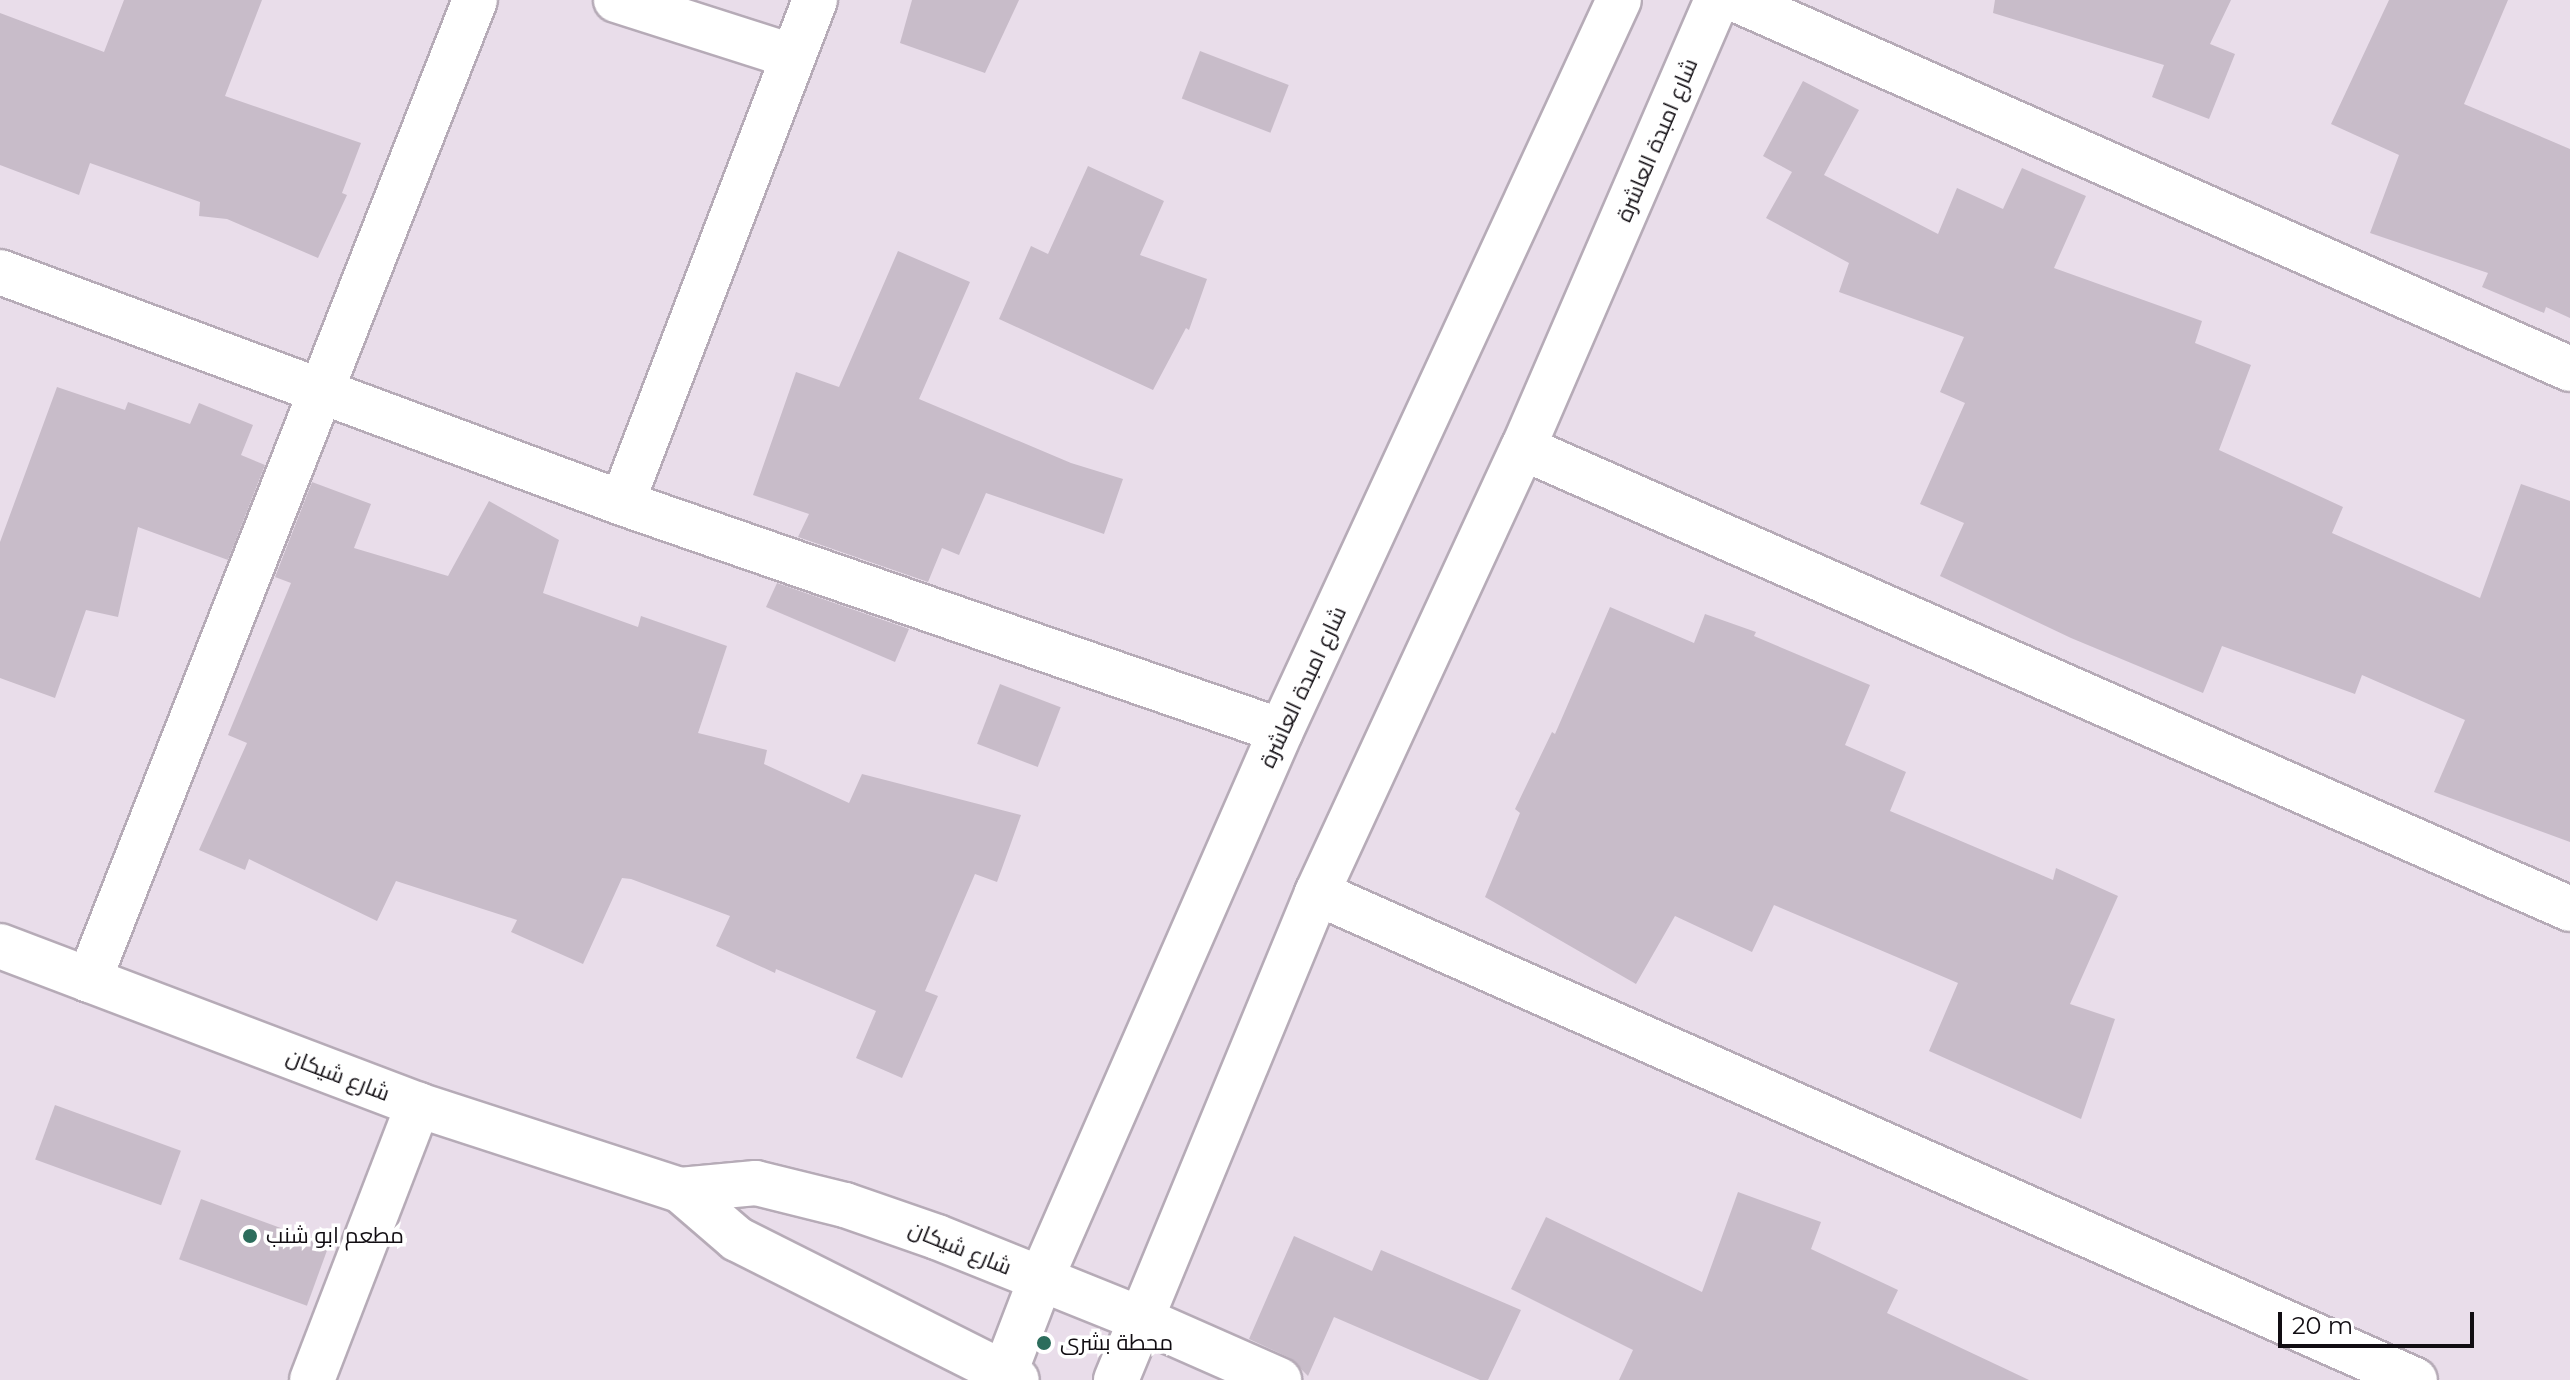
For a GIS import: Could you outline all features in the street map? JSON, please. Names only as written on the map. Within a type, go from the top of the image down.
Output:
[{"type":"street","points":[[89,980],[475,0]]},
{"type":"street","points":[[616,0],[791,56]]},
{"type":"street","points":[[622,503],[815,0]]},
{"type":"street","name":"شارع امبدة العاشرة","points":[[1008,1378],[1040,1281],[1281,731],[1619,0]]},
{"type":"street","name":"شارع امبدة العاشرة","points":[[1116,1380],[1317,893],[1523,448],[1717,0]]},
{"type":"street","points":[[1737,0],[2570,369]]},
{"type":"street","points":[[0,272],[622,503],[1281,731]]},
{"type":"street","points":[[1523,448],[2570,909]]},
{"type":"street","points":[[1317,893],[2415,1380]]},
{"type":"street","name":"شارع شيكان","points":[[0,946],[418,1105],[680,1190],[737,1239],[1008,1378]]},
{"type":"street","points":[[312,1380],[418,1105]]},
{"type":"street","name":"شارع شيكان","points":[[680,1190],[756,1183],[845,1205],[937,1237],[1040,1281],[1141,1319],[1279,1380]]},
{"type":"building","points":[[124,0],[262,0],[225,96],[361,143],[342,193],[347,195],[318,258],[227,219],[199,216],[200,202],[90,163],[79,195],[0,165],[0,13],[104,52]]},
{"type":"building","points":[[912,0],[1019,0],[985,73],[900,43]]},
{"type":"building","points":[[1995,0],[2231,0],[2210,44],[2235,54],[2209,119],[2152,97],[2164,65],[1993,13]]},
{"type":"building","points":[[2389,0],[2508,0],[2464,104],[2570,149],[2570,318],[2546,307],[2544,313],[2482,287],[2488,273],[2370,233],[2399,155],[2331,124]]},
{"type":"building","points":[[1200,51],[1289,85],[1270,133],[1182,99]]},
{"type":"building","points":[[1803,81],[1859,110],[1824,175],[1938,234],[1957,188],[2003,209],[2022,168],[2086,196],[2054,268],[2202,321],[2195,343],[2251,365],[2219,450],[2343,507],[2332,533],[2480,598],[2521,484],[2570,501],[2570,842],[2434,792],[2465,720],[2362,675],[2355,694],[2222,646],[2203,693],[2071,638],[1940,576],[1964,523],[1920,504],[1965,403],[1940,392],[1964,337],[1839,292],[1849,263],[1766,218],[1792,172],[1763,156]]},
{"type":"building","points":[[1088,166],[1164,201],[1140,255],[1207,279],[1189,330],[1186,328],[1153,390],[999,319],[1031,246],[1048,254]]},
{"type":"building","points":[[898,251],[970,282],[919,399],[1071,463],[1123,479],[1104,534],[986,493],[959,555],[942,548],[928,582],[798,537],[809,514],[753,495],[796,372],[839,387]]},
{"type":"building","points":[[57,387],[125,410],[128,402],[190,424],[199,403],[253,425],[241,455],[265,465],[228,560],[138,527],[118,617],[86,610],[55,698],[0,678],[0,542]]},
{"type":"building","points":[[312,482],[371,504],[354,548],[448,576],[489,501],[559,540],[543,593],[638,627],[641,616],[727,646],[698,733],[767,750],[764,764],[849,803],[862,774],[1021,815],[997,882],[975,874],[925,991],[938,996],[902,1078],[856,1058],[876,1011],[776,969],[775,973],[716,946],[730,916],[631,879],[622,878],[583,964],[511,932],[517,920],[396,881],[377,921],[249,859],[245,870],[199,850],[247,743],[228,735],[291,583],[275,577]]},
{"type":"building","points":[[777,583],[909,629],[895,662],[766,607]]},
{"type":"building","points":[[1610,607],[1694,643],[1705,614],[1756,632],[1754,636],[1870,685],[1845,745],[1906,772],[1890,811],[2053,880],[2056,868],[2118,896],[2070,1004],[2115,1019],[2081,1119],[1929,1051],[1958,983],[1774,905],[1752,952],[1675,916],[1636,984],[1485,897],[1520,813],[1515,809],[1552,732],[1555,734]]},
{"type":"building","points":[[1000,684],[1061,707],[1038,767],[977,744]]},
{"type":"building","points":[[55,1105],[181,1151],[161,1205],[35,1160]]},
{"type":"building","points":[[1738,1192],[1821,1222],[1811,1249],[1898,1290],[1887,1313],[2029,1380],[1619,1380],[1633,1350],[1511,1289],[1546,1217],[1702,1292]]},
{"type":"building","points":[[201,1199],[329,1246],[307,1306],[179,1259]]},
{"type":"building","points":[[1294,1236],[1372,1271],[1381,1250],[1521,1310],[1488,1380],[1480,1380],[1334,1317],[1308,1376],[1290,1358],[1249,1339]]},
{"type":"place","name":"مطعم ابو شنب","points":[[250,1236]]},
{"type":"place","name":"محطة بشرى","points":[[1044,1343]]}]
